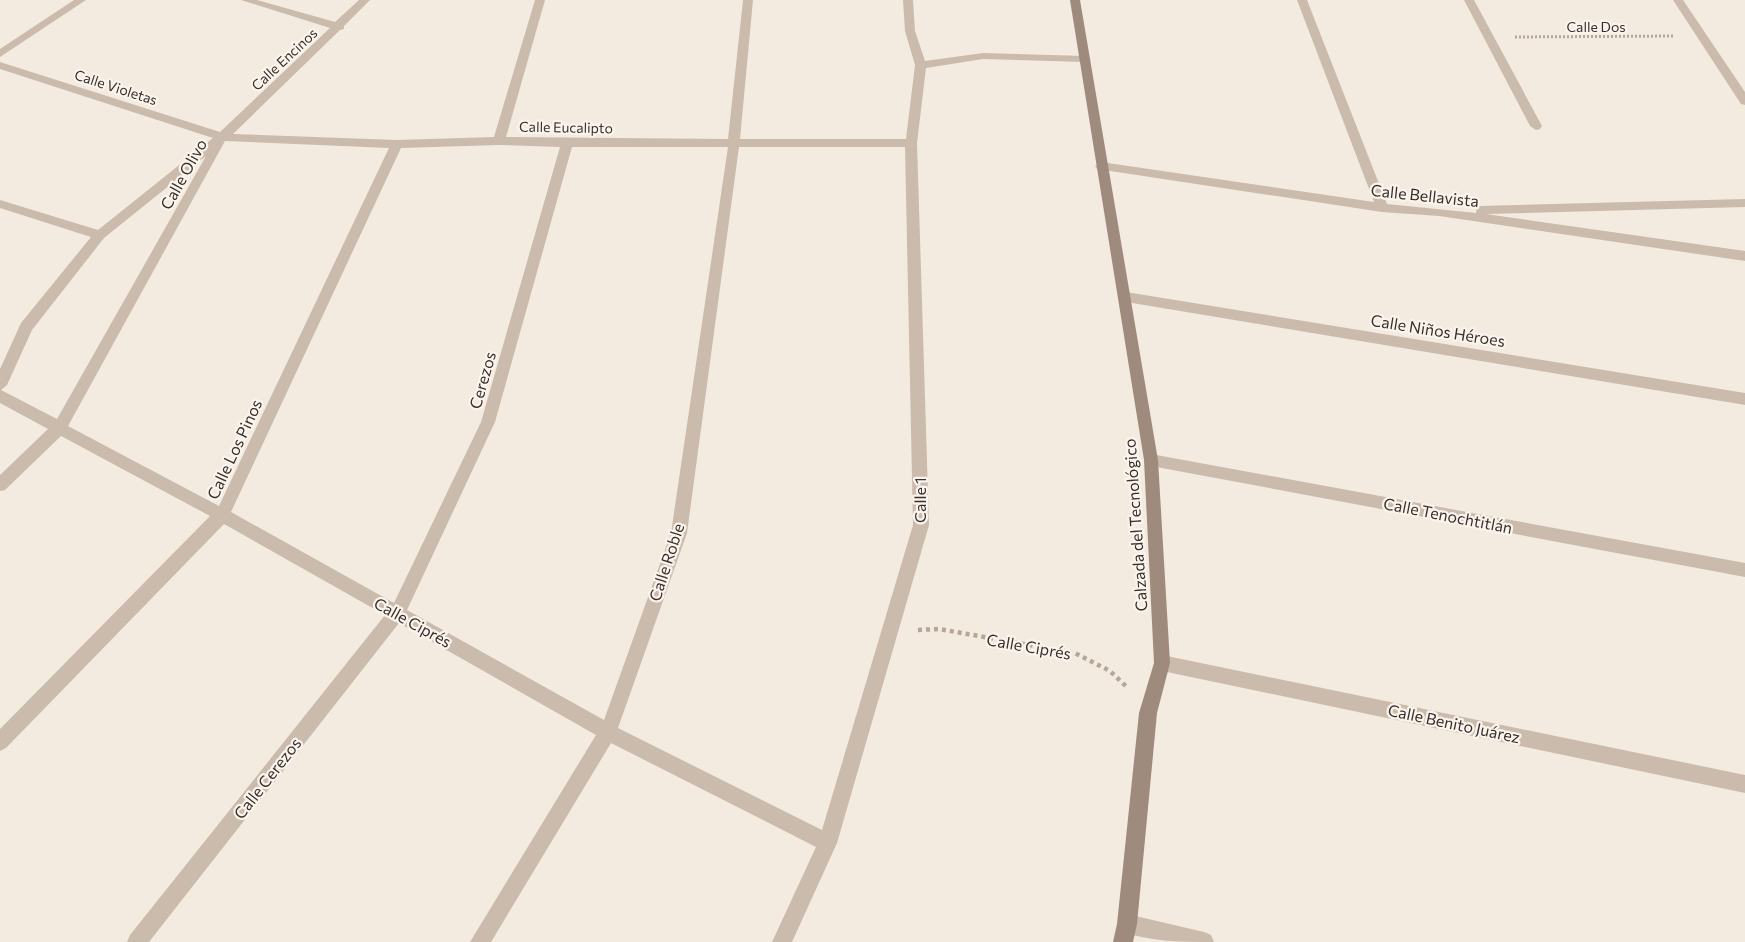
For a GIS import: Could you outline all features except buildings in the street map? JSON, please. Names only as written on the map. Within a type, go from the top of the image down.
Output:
[{"type":"street","points":[[0,54],[81,0]]},
{"type":"street","points":[[246,0],[340,27]]},
{"type":"street","name":"Calle Encinos","points":[[222,138],[340,27],[365,0]]},
{"type":"street","points":[[499,141],[540,0]]},
{"type":"street","name":"Calle Roble","points":[[480,942],[608,732],[679,533],[734,143],[748,0]]},
{"type":"street","points":[[908,0],[910,31],[921,65],[983,56],[1085,59]]},
{"type":"street","name":"Calzada del Tecnológico","points":[[1075,0],[1151,459],[1162,663],[1148,713],[1125,933]]},
{"type":"street","points":[[1302,0],[1382,208]]},
{"type":"street","points":[[1469,0],[1536,126]]},
{"type":"street","points":[[1678,0],[1745,101]]},
{"type":"street","name":"Calle Violetas","points":[[0,65],[222,138]]},
{"type":"street","name":"Calle 1","points":[[782,942],[828,843],[921,525],[910,143],[921,65]]},
{"type":"street","name":"Calle Eucalipto","points":[[222,138],[398,144],[499,141],[910,143]]},
{"type":"street","name":"Calle Olivo","points":[[0,385],[26,327],[100,235],[222,138]]},
{"type":"street","name":"Calle Olivo","points":[[0,485],[60,427],[222,138]]},
{"type":"street","name":"Cerezos","points":[[397,613],[488,422],[567,143]]},
{"type":"street","name":"Calle Los Pinos","points":[[0,742],[222,515],[398,144]]},
{"type":"street","name":"Calle Bellavista","points":[[1101,166],[1382,208],[1439,212],[1745,256]]},
{"type":"street","points":[[1439,212],[1745,202]]},
{"type":"street","points":[[0,204],[100,235]]},
{"type":"street","name":"Calle Niños Héroes","points":[[1126,297],[1745,399]]},
{"type":"street","name":"Calle Ciprés","points":[[0,396],[222,515],[608,732],[828,843]]},
{"type":"street","name":"Calle Tenochtitlán","points":[[1151,459],[1745,570]]},
{"type":"street","name":"Calle Cerezos","points":[[137,942],[397,613]]},
{"type":"street","name":"Calle Benito Juárez","points":[[1162,663],[1745,784]]},
{"type":"street","points":[[1125,933],[1204,942]]},
{"type":"path","name":"Calle Dos","points":[[1490,37],[1702,36]]},
{"type":"path","name":"Calle Ciprés","points":[[888,638],[913,630],[939,629],[1075,653],[1110,671],[1127,687],[1148,713]]}]
